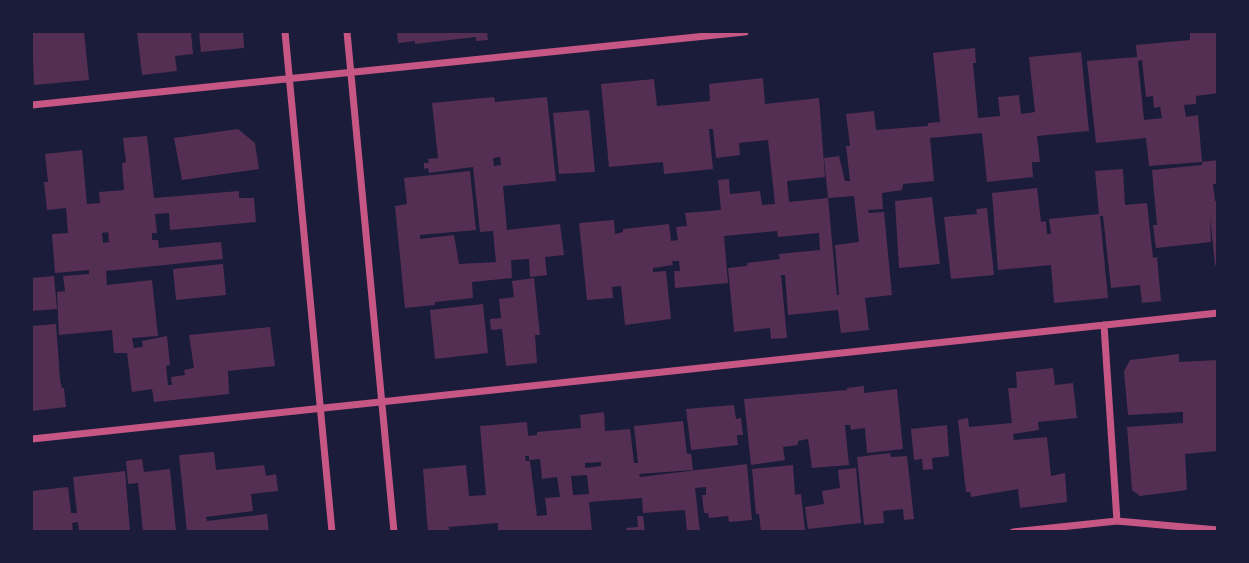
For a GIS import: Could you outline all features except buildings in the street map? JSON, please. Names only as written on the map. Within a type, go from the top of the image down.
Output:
[{"type":"street","points":[[285,32],[332,531]]},
{"type":"street","points":[[346,32],[394,531]]},
{"type":"street","points":[[32,106],[745,32]]},
{"type":"street","points":[[32,439],[1217,313]]},
{"type":"street","points":[[1104,325],[1118,521]]},
{"type":"street","points":[[1013,531],[1118,521],[1217,530]]}]
